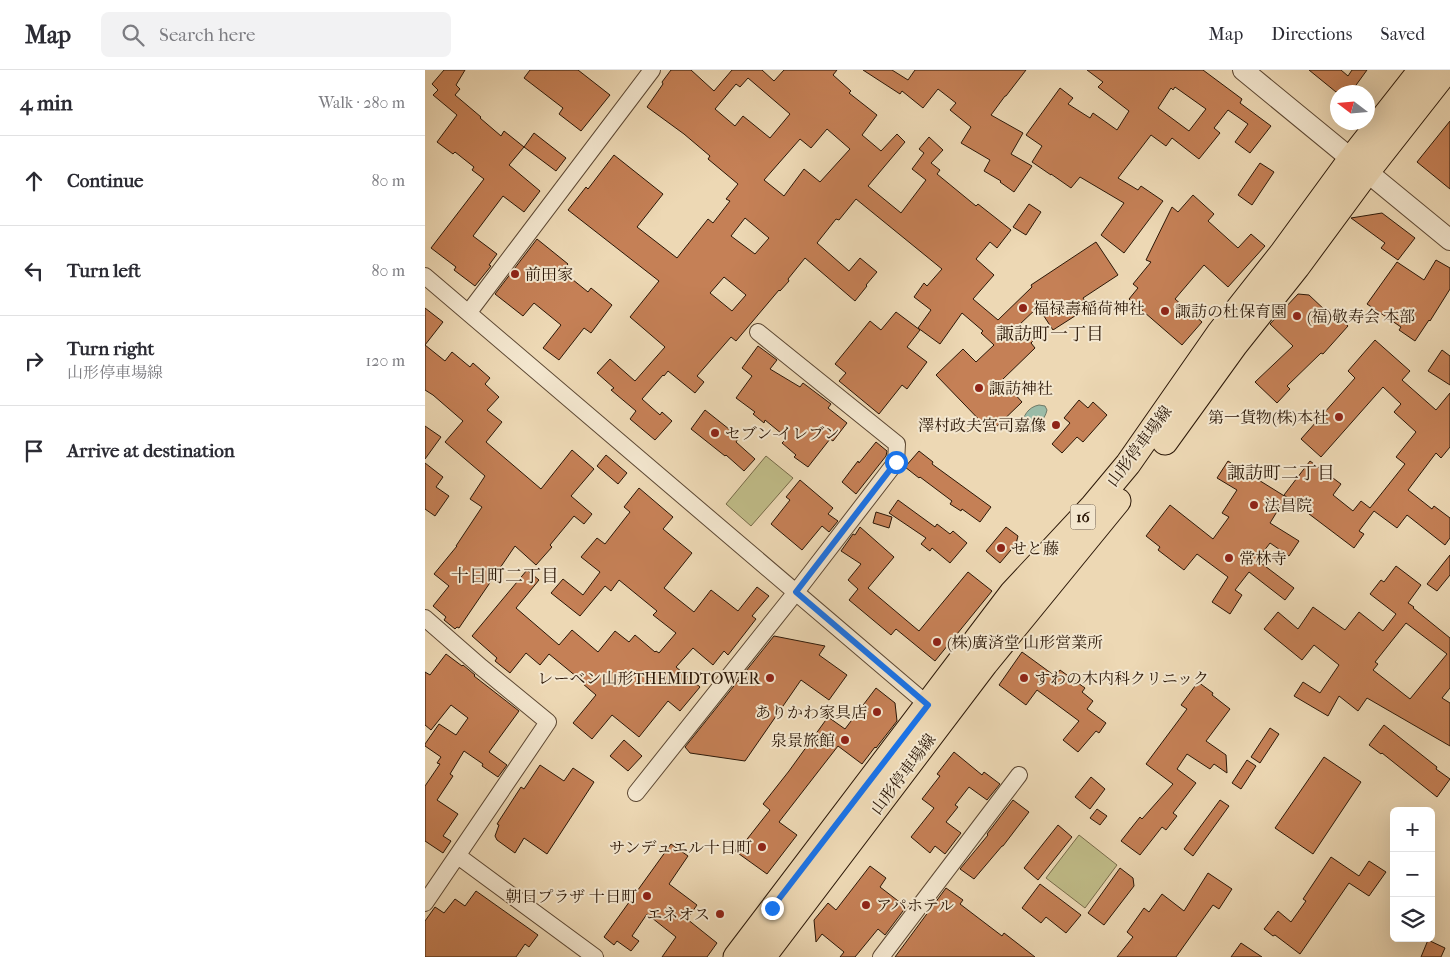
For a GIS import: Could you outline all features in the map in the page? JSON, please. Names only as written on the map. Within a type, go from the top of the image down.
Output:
[{"type":"main road","name":"山形停車場線","points":[[763,957],[985,664],[1155,456],[1235,345],[1297,267],[1359,165],[1421,70]]},
{"type":"main road","name":"山形停車場線","points":[[736,957],[1012,593],[1093,506],[1128,464],[1220,332],[1283,252],[1359,165],[1448,73]]},
{"type":"street","points":[[469,312],[652,70]]},
{"type":"street","points":[[1243,70],[1450,240]]},
{"type":"street","points":[[425,276],[928,705]]},
{"type":"street","points":[[636,793],[796,592],[896,462],[897,444],[758,332]]},
{"type":"street","points":[[425,618],[548,722],[425,903]]},
{"type":"street","points":[[881,957],[1019,775]]},
{"type":"street","points":[[458,856],[595,957]]},
{"type":"shaded area","points":[[1039,405],[1045,406],[1046,414],[1040,423],[1028,433],[1021,427],[1023,419],[1029,410]]},
{"type":"shaded area","points":[[766,456],[793,478],[751,526],[726,504]]},
{"type":"shaded area","points":[[1079,835],[1117,865],[1085,908],[1046,878]]},
{"type":"building","points":[[444,70],[465,70],[456,85],[460,89],[455,95],[501,136],[504,131],[524,147],[509,165],[540,191],[524,212],[503,196],[473,236],[497,254],[489,265],[491,266],[475,286],[454,270],[456,267],[431,248],[484,179],[472,170],[474,167],[455,152],[453,154],[437,142],[457,115],[433,95],[438,90],[432,84]]},
{"type":"building","points":[[530,70],[578,70],[610,95],[581,131],[559,114],[563,108],[524,78]]},
{"type":"building","points":[[671,70],[691,70],[714,91],[732,70],[762,70],[774,81],[784,70],[837,70],[833,75],[851,91],[849,93],[877,115],[862,135],[881,151],[897,134],[905,142],[868,186],[901,213],[926,180],[912,169],[924,153],[919,149],[929,137],[943,150],[931,163],[940,170],[937,174],[976,206],[978,204],[1011,230],[997,248],[990,242],[976,259],[994,275],[973,299],[998,320],[1032,287],[1031,285],[1096,242],[1118,275],[1083,298],[1089,307],[1053,330],[1038,307],[1019,325],[1034,340],[1031,343],[1035,348],[1002,380],[1022,402],[991,432],[936,375],[963,349],[976,362],[994,345],[981,333],[983,331],[962,313],[940,344],[918,328],[931,310],[914,297],[924,283],[927,286],[942,269],[856,199],[839,220],[836,219],[817,243],[849,271],[860,258],[877,272],[855,301],[805,258],[788,279],[789,281],[779,290],[736,341],[731,337],[697,376],[704,382],[695,393],[668,371],[642,399],[660,415],[662,412],[672,421],[655,440],[630,419],[636,411],[611,390],[614,388],[597,373],[610,359],[635,381],[665,347],[630,317],[659,281],[568,210],[586,187],[588,189],[614,155],[663,194],[637,227],[677,258],[708,219],[713,223],[730,201],[726,199],[738,184],[708,159],[710,156],[684,134],[647,107],[663,84],[662,82]],"holes":[[[748,78],[790,114],[770,138],[743,116],[735,126],[715,109],[736,84],[740,87]],[[827,129],[850,149],[820,182],[804,169],[784,196],[764,180],[800,139],[811,148]],[[745,218],[769,238],[755,254],[731,236]],[[724,277],[746,295],[732,311],[710,293]]]},
{"type":"building","points":[[863,70],[892,70],[908,80],[915,70],[1026,70],[991,115],[1023,133],[1011,154],[1032,166],[1014,192],[1001,181],[984,171],[990,160],[961,143],[971,127],[950,110],[956,103],[938,89],[923,108],[902,91],[900,94]]},
{"type":"building","points":[[1087,70],[1203,70],[1242,99],[1240,103],[1271,126],[1250,153],[1235,142],[1248,124],[1228,110],[1214,128],[1220,133],[1199,159],[1172,138],[1166,146],[1151,135],[1118,178],[1138,190],[1141,186],[1163,201],[1124,253],[1101,235],[1124,203],[1080,177],[1071,188],[1032,162],[1042,146],[1026,135],[1060,88],[1073,98],[1068,104],[1090,118],[1093,113],[1117,130],[1129,111],[1098,87],[1103,82]],"holes":[[[1175,87],[1206,109],[1189,131],[1158,108],[1171,88],[1173,90]]]},
{"type":"building","points":[[1309,70],[1341,70],[1348,76],[1352,70],[1367,70],[1356,85],[1330,85],[1330,87]]},
{"type":"building","points":[[1450,121],[1450,189],[1417,162]]},
{"type":"building","points":[[534,133],[566,158],[556,171],[524,147]]},
{"type":"building","points":[[1260,163],[1274,172],[1252,205],[1238,195]]},
{"type":"building","points":[[1193,195],[1214,214],[1208,221],[1238,248],[1251,234],[1265,246],[1228,287],[1204,265],[1175,299],[1202,322],[1182,345],[1129,299],[1138,288],[1133,284],[1151,262],[1146,260],[1172,207],[1178,212]]},
{"type":"building","points":[[1029,204],[1041,212],[1026,235],[1013,227]]},
{"type":"building","points":[[1382,213],[1415,238],[1398,260],[1381,248],[1385,243],[1351,218]]},
{"type":"building","points":[[537,239],[568,264],[562,271],[588,292],[591,288],[612,305],[591,333],[584,328],[559,360],[543,348],[561,325],[534,303],[523,316],[495,294]]},
{"type":"building","points":[[1436,260],[1450,268],[1450,289],[1415,341],[1399,330],[1401,327],[1367,304],[1397,262],[1424,280]]},
{"type":"building","points":[[1298,294],[1309,295],[1327,312],[1329,309],[1348,326],[1323,354],[1321,353],[1287,386],[1290,389],[1277,403],[1255,382],[1293,346],[1270,324]]},
{"type":"building","points":[[425,308],[443,322],[425,345]]},
{"type":"building","points":[[896,312],[920,330],[907,347],[927,362],[907,389],[902,385],[879,414],[839,381],[846,373],[835,364],[870,321],[881,330]]},
{"type":"building","points":[[1375,340],[1410,371],[1402,380],[1436,410],[1450,393],[1450,447],[1441,458],[1436,453],[1408,490],[1432,509],[1434,506],[1450,518],[1450,538],[1445,545],[1407,515],[1397,528],[1374,511],[1359,531],[1364,534],[1354,548],[1284,495],[1310,461],[1341,484],[1333,495],[1353,511],[1361,501],[1370,508],[1405,464],[1396,457],[1416,432],[1394,412],[1401,404],[1383,387],[1321,457],[1301,439],[1355,378],[1348,371]]},
{"type":"building","points":[[425,345],[445,361],[452,352],[470,367],[473,363],[490,378],[485,384],[499,397],[487,410],[502,422],[486,442],[541,489],[572,450],[594,469],[571,496],[592,514],[584,524],[574,516],[550,545],[552,547],[536,565],[515,546],[459,628],[455,629],[444,620],[446,617],[433,606],[449,586],[434,574],[457,546],[482,507],[470,499],[485,476],[445,442],[463,421],[425,390]]},
{"type":"building","points":[[758,346],[777,360],[770,369],[800,387],[803,383],[831,404],[828,408],[847,423],[833,441],[830,439],[808,467],[794,457],[796,455],[782,443],[787,438],[765,420],[764,423],[753,414],[755,412],[736,398],[752,376],[742,368]]},
{"type":"building","points":[[1442,350],[1450,356],[1450,385],[1428,371]]},
{"type":"building","points":[[1079,400],[1088,408],[1093,402],[1107,415],[1083,442],[1077,437],[1062,453],[1052,444],[1070,423],[1064,418]]},
{"type":"building","name":"セブン-イレブン","points":[[705,410],[739,437],[736,442],[755,459],[744,471],[691,429]]},
{"type":"building","points":[[425,426],[441,437],[425,459]]},
{"type":"building","points":[[876,442],[887,451],[886,456],[856,494],[842,482]]},
{"type":"building","points":[[919,451],[933,462],[932,464],[991,507],[980,522],[962,509],[961,511],[950,504],[952,501],[905,467]]},
{"type":"building","points":[[606,455],[627,473],[618,484],[597,466]]},
{"type":"building","points":[[1228,461],[1286,497],[1270,523],[1299,541],[1289,556],[1270,543],[1257,560],[1294,588],[1285,600],[1249,572],[1235,590],[1242,595],[1230,614],[1212,602],[1228,577],[1197,554],[1184,570],[1158,550],[1160,547],[1146,536],[1170,505],[1213,539],[1229,517],[1222,513],[1237,490],[1217,478]]},
{"type":"building","points":[[425,463],[443,477],[436,487],[449,496],[435,516],[425,509]]},
{"type":"building","points":[[800,480],[833,508],[828,514],[838,521],[829,532],[822,526],[802,550],[771,524],[790,500],[786,497]]},
{"type":"building","points":[[639,488],[673,517],[663,529],[692,553],[664,588],[694,612],[711,590],[738,611],[757,587],[769,596],[752,616],[756,619],[728,655],[724,651],[713,665],[693,648],[676,667],[700,687],[680,711],[668,701],[639,737],[612,715],[592,739],[573,723],[596,695],[577,677],[549,654],[540,665],[526,653],[510,673],[495,661],[497,658],[472,636],[527,570],[539,580],[516,608],[559,645],[572,630],[598,652],[615,631],[629,642],[635,635],[655,652],[659,653],[676,633],[653,615],[657,611],[619,580],[611,591],[605,586],[580,616],[551,593],[563,579],[583,595],[600,572],[581,557],[597,538],[605,544],[630,512],[624,507]]},
{"type":"building","points":[[898,500],[935,527],[937,524],[950,534],[953,531],[967,543],[950,563],[932,548],[930,551],[921,544],[926,538],[889,513]]},
{"type":"building","points":[[876,512],[892,517],[889,528],[873,523]]},
{"type":"building","points":[[860,527],[894,557],[868,588],[919,631],[968,572],[992,591],[935,661],[896,629],[891,635],[849,600],[858,589],[848,580],[861,564],[841,551]]},
{"type":"building","name":"せと藤","points":[[1006,527],[1018,536],[1016,544],[1000,563],[986,551]]},
{"type":"building","points":[[1450,555],[1450,575],[1437,591],[1427,584]]},
{"type":"building","points":[[1396,566],[1421,585],[1408,603],[1450,638],[1450,688],[1442,698],[1450,703],[1450,746],[1367,698],[1358,711],[1339,696],[1328,716],[1294,696],[1303,682],[1320,693],[1339,665],[1314,645],[1302,660],[1264,629],[1278,612],[1298,629],[1313,607],[1345,630],[1359,612],[1383,631],[1396,614],[1370,594],[1381,580],[1384,582]],"holes":[[[1406,623],[1447,654],[1410,699],[1373,670],[1378,664],[1375,662]]]},
{"type":"building","name":"レーベン山形THEMIDTOWER","points":[[774,636],[825,646],[819,655],[847,675],[829,700],[801,680],[745,761],[690,753],[685,747]]},
{"type":"building","points":[[1022,652],[1055,676],[1060,670],[1085,688],[1082,692],[1093,701],[1087,709],[1106,723],[1099,733],[1096,731],[1078,752],[1063,740],[1079,721],[1037,690],[1026,705],[999,685]]},
{"type":"building","points":[[446,654],[463,665],[474,676],[519,711],[489,752],[507,765],[498,777],[464,751],[450,774],[453,776],[437,800],[458,814],[443,836],[451,841],[443,853],[425,841],[425,786],[440,764],[437,763],[441,757],[425,746],[425,744],[439,724],[456,735],[468,718],[451,705],[431,730],[425,725],[425,672],[430,675]]},
{"type":"building","points":[[1198,682],[1230,709],[1206,741],[1226,755],[1227,773],[1214,764],[1210,769],[1187,754],[1177,769],[1196,783],[1173,813],[1177,816],[1166,830],[1162,827],[1140,855],[1121,841],[1140,817],[1142,819],[1173,784],[1146,764],[1187,709],[1181,705]]},
{"type":"building","points":[[876,688],[895,703],[897,721],[862,764],[838,746],[779,822],[797,835],[767,874],[735,851],[742,840],[744,843],[770,810],[763,804],[828,717],[845,729]]},
{"type":"building","points":[[1384,725],[1450,779],[1437,797],[1382,753],[1369,745]]},
{"type":"building","points":[[1270,728],[1279,734],[1260,763],[1251,757]]},
{"type":"building","points":[[624,740],[642,756],[628,771],[610,756]]},
{"type":"building","points":[[954,752],[982,775],[984,772],[1000,784],[987,800],[969,787],[955,805],[958,807],[946,822],[961,833],[945,854],[935,846],[930,853],[911,837],[934,808],[922,799],[940,776],[937,774]]},
{"type":"building","points":[[1324,757],[1361,782],[1313,854],[1275,828]]},
{"type":"building","points":[[1247,760],[1256,766],[1241,789],[1232,783]]},
{"type":"building","points":[[540,765],[564,781],[573,768],[594,782],[547,854],[524,838],[515,853],[497,840],[495,836],[499,825],[497,824],[521,787],[524,789]]},
{"type":"building","points":[[1091,777],[1105,789],[1090,809],[1075,797]]},
{"type":"building","points":[[1013,800],[1029,812],[974,879],[960,869]]},
{"type":"building","points":[[1220,800],[1229,806],[1193,856],[1184,849]]},
{"type":"building","points":[[1097,809],[1107,816],[1100,825],[1090,818]]},
{"type":"building","points":[[1058,825],[1072,837],[1038,880],[1024,868]]},
{"type":"building","points":[[671,844],[688,856],[669,884],[697,905],[687,919],[717,943],[707,957],[662,957],[676,937],[647,914],[632,936],[639,941],[631,951],[617,941],[614,945],[604,937]]},
{"type":"building","points":[[1331,857],[1359,876],[1369,861],[1386,872],[1369,896],[1349,883],[1300,954],[1264,929],[1278,911],[1291,922],[1306,901],[1303,899]]},
{"type":"building","points":[[870,866],[886,878],[880,887],[906,907],[885,935],[878,929],[855,957],[840,957],[844,952],[822,934],[816,942],[814,920],[828,903],[836,910]]},
{"type":"building","points":[[1120,868],[1133,878],[1134,886],[1104,925],[1088,913]]},
{"type":"building","points":[[1208,873],[1232,889],[1219,909],[1213,905],[1176,957],[1117,957],[1133,937],[1127,932],[1144,908],[1149,912],[1162,894],[1184,911]]},
{"type":"building","points":[[1040,884],[1081,915],[1066,933],[1046,917],[1041,923],[1022,908]]},
{"type":"building","points":[[946,888],[963,900],[960,904],[1002,936],[1004,933],[1035,957],[895,957]]},
{"type":"building","points":[[476,891],[538,935],[529,947],[525,944],[516,957],[425,957],[425,921],[435,907],[444,913],[455,899],[465,906]]},
{"type":"building","points":[[1427,942],[1432,942],[1445,948],[1441,957],[1421,957]]},
{"type":"building","points":[[1241,943],[1262,957],[1231,957]]},
{"type":"place","name":"前田家","points":[[515,274]]},
{"type":"place","name":"福禄壽稲荷神社","points":[[1023,308]]},
{"type":"place","name":"諏訪の杜保育園","points":[[1165,311]]},
{"type":"place","name":"(福)敬寿会 本部","points":[[1297,316]]},
{"type":"place","name":"諏訪神社","points":[[979,388]]},
{"type":"place","name":"第一貨物(株)本社","points":[[1339,417]]},
{"type":"place","name":"澤村政夫宮司嘉像","points":[[1056,425]]},
{"type":"place","name":"セブン-イレブン","points":[[715,433]]},
{"type":"place","name":"法昌院","points":[[1254,505]]},
{"type":"place","name":"せと藤","points":[[1001,548]]},
{"type":"place","name":"常林寺","points":[[1229,558]]},
{"type":"place","name":"(株)廣済堂 山形営業所","points":[[937,642]]},
{"type":"place","name":"レーベン山形THEMIDTOWER","points":[[770,678]]},
{"type":"place","name":"すわの木内科クリニック","points":[[1024,678]]},
{"type":"place","name":"ありかわ家具店","points":[[877,712]]},
{"type":"place","name":"泉景旅館","points":[[845,740]]},
{"type":"place","name":"サンデュエル十日町","points":[[762,847]]},
{"type":"place","name":"朝日プラザ 十日町","points":[[647,896]]},
{"type":"place","name":"アパホテル","points":[[866,905]]},
{"type":"place","name":"エネオス","points":[[720,914]]},
{"type":"district","name":"諏訪町一丁目","points":[[1050,334]]},
{"type":"district","name":"諏訪町二丁目","points":[[1281,473]]},
{"type":"district","name":"十日町二丁目","points":[[505,576]]},
{"type":"route","points":[[772,908],[928,705],[796,592],[896,462]]}]
